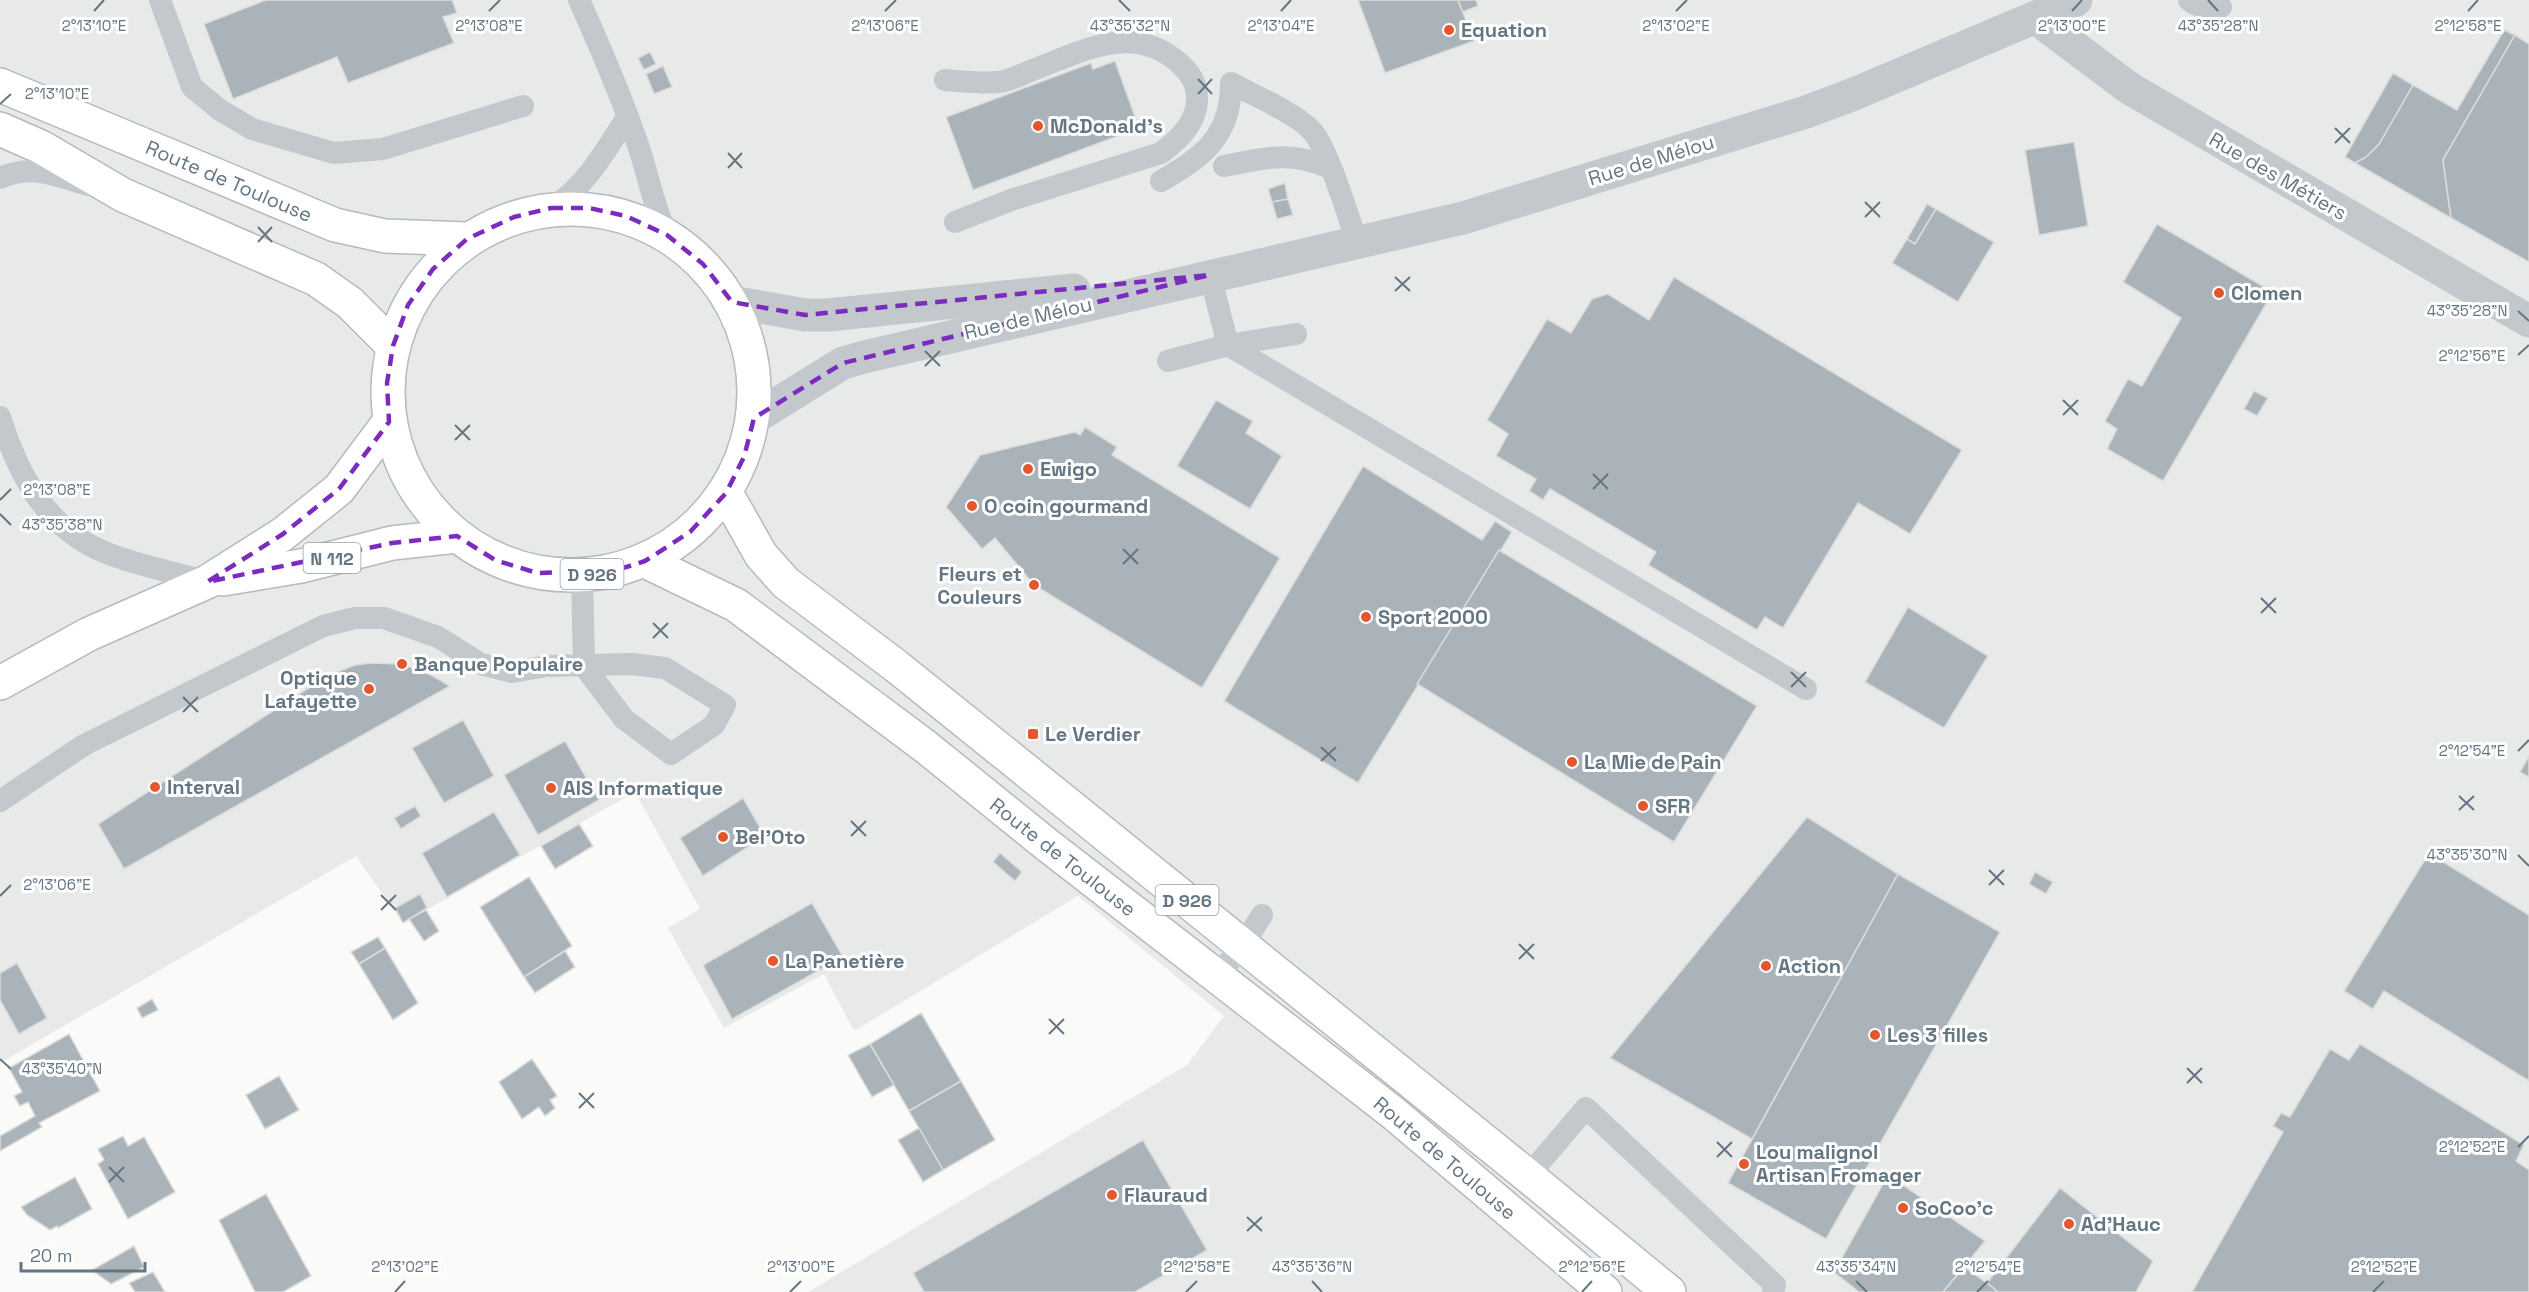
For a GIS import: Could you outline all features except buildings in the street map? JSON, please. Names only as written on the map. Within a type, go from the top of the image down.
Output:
[{"type":"main road","name":"Route de Toulouse","points":[[0,85],[335,225],[385,236],[467,239]]},
{"type":"main road","points":[[0,129],[41,147],[123,195],[316,279],[350,303],[393,346]]},
{"type":"main road","name":"D 926","points":[[550,208],[589,208],[626,216],[667,235],[703,264],[732,302],[747,339],[753,368],[754,418],[744,457],[726,492],[690,532],[645,561],[614,571],[582,575],[537,573],[495,560],[457,536],[425,503],[402,465],[389,422],[387,383],[393,346],[408,305],[433,270],[467,239],[514,217],[550,208]]},
{"type":"main road","name":"N 112","points":[[0,683],[89,634],[207,582],[283,534],[339,489],[389,422]]},
{"type":"main road","name":"D 926","points":[[726,492],[761,555],[786,583],[896,666],[1669,1292]]},
{"type":"main road","name":"N 112","points":[[207,582],[302,566],[392,543],[457,536]]},
{"type":"main road","name":"Route de Toulouse","points":[[645,561],[736,605],[926,747],[953,771],[1216,977],[1392,1112],[1604,1292]]},
{"type":"street","name":"Rue de Mélou","points":[[754,418],[843,363],[1210,275],[1462,218],[1806,112],[2076,0]]},
{"type":"street","name":"Rue des Métiers","points":[[2036,18],[2128,88],[2529,321]]},
{"type":"street","name":"Rue de Mélou","points":[[732,302],[805,315],[828,315],[1210,275]]},
{"type":"lane","points":[[160,0],[192,87],[220,110],[252,129],[334,153],[383,149],[524,106]]},
{"type":"lane","points":[[579,0],[627,117],[640,152],[655,209],[667,235]]},
{"type":"lane","points":[[2189,0],[2193,4],[2208,8],[2221,7]]},
{"type":"lane","points":[[945,80],[1000,82],[1104,44],[1125,41],[1147,44],[1170,55],[1187,70],[1197,90],[1197,105],[1189,125],[1178,140],[1161,153],[1011,200],[955,222]]},
{"type":"lane","points":[[1161,181],[1195,161],[1215,142],[1231,101],[1231,83],[1297,119],[1312,130],[1321,145],[1357,242]]},
{"type":"lane","points":[[550,208],[564,201],[581,183],[627,117]]},
{"type":"lane","points":[[1224,166],[1286,156],[1310,159],[1330,168]]},
{"type":"lane","points":[[0,178],[16,171],[35,170],[123,195]]},
{"type":"lane","points":[[1210,275],[1228,345],[1806,689]]},
{"type":"lane","points":[[1168,361],[1228,345],[1296,334]]},
{"type":"lane","points":[[0,417],[22,475],[38,501],[58,522],[80,539],[104,553],[207,582]]},
{"type":"lane","points":[[0,801],[84,745],[323,626],[356,618],[384,618],[438,638],[481,664],[512,672],[547,666],[584,666],[632,664],[665,668],[725,705],[714,725],[671,753],[624,719],[584,666],[582,575]]},
{"type":"lane","points":[[1216,977],[1243,945],[1262,915]]},
{"type":"lane","points":[[1528,1176],[1586,1108],[1775,1285],[1773,1292]]},
{"type":"highlighted area","points":[[551,208],[589,208],[626,216],[667,235],[703,264],[732,302],[805,315],[1210,275],[843,363],[754,418],[744,457],[726,493],[690,532],[645,561],[614,571],[537,573],[495,560],[457,536],[392,543],[207,582],[283,534],[339,489],[389,422],[387,383],[393,346],[408,305],[433,269],[467,239],[514,217]]},
{"type":"shaded area","points":[[0,0],[2529,0],[2529,1292],[808,1292],[1187,1065],[1224,1016],[1078,896],[854,1031],[824,974],[724,1028],[668,928],[700,909],[635,792],[403,923],[356,856],[0,1063]]},
{"type":"place","name":"Equation","points":[[1449,30]]},
{"type":"place","name":"McDonald's","points":[[1038,126]]},
{"type":"place","name":"Clomen","points":[[2219,293]]},
{"type":"place","name":"Ewigo","points":[[1028,469]]},
{"type":"place","name":"O coin gourmand","points":[[972,506]]},
{"type":"place","name":"Fleurs et Couleurs","points":[[1034,585]]},
{"type":"place","name":"Sport 2000","points":[[1366,617]]},
{"type":"place","name":"Banque Populaire","points":[[402,664]]},
{"type":"place","name":"Optique Lafayette","points":[[369,689]]},
{"type":"place","name":"Le Verdier","points":[[1033,734]]},
{"type":"place","name":"La Mie de Pain","points":[[1572,762]]},
{"type":"place","name":"Interval","points":[[155,787]]},
{"type":"place","name":"AIS Informatique","points":[[551,788]]},
{"type":"place","name":"SFR","points":[[1643,806]]},
{"type":"place","name":"Bel'Oto","points":[[723,837]]},
{"type":"place","name":"La Panetière","points":[[773,961]]},
{"type":"place","name":"Action","points":[[1766,966]]},
{"type":"place","name":"Les 3 filles","points":[[1875,1035]]},
{"type":"place","name":"Lou malignol Artisan Fromager","points":[[1744,1164]]},
{"type":"place","name":"Flauraud","points":[[1112,1195]]},
{"type":"place","name":"SoCoo'c","points":[[1903,1208]]},
{"type":"place","name":"Ad’Hauc","points":[[2069,1224]]}]
